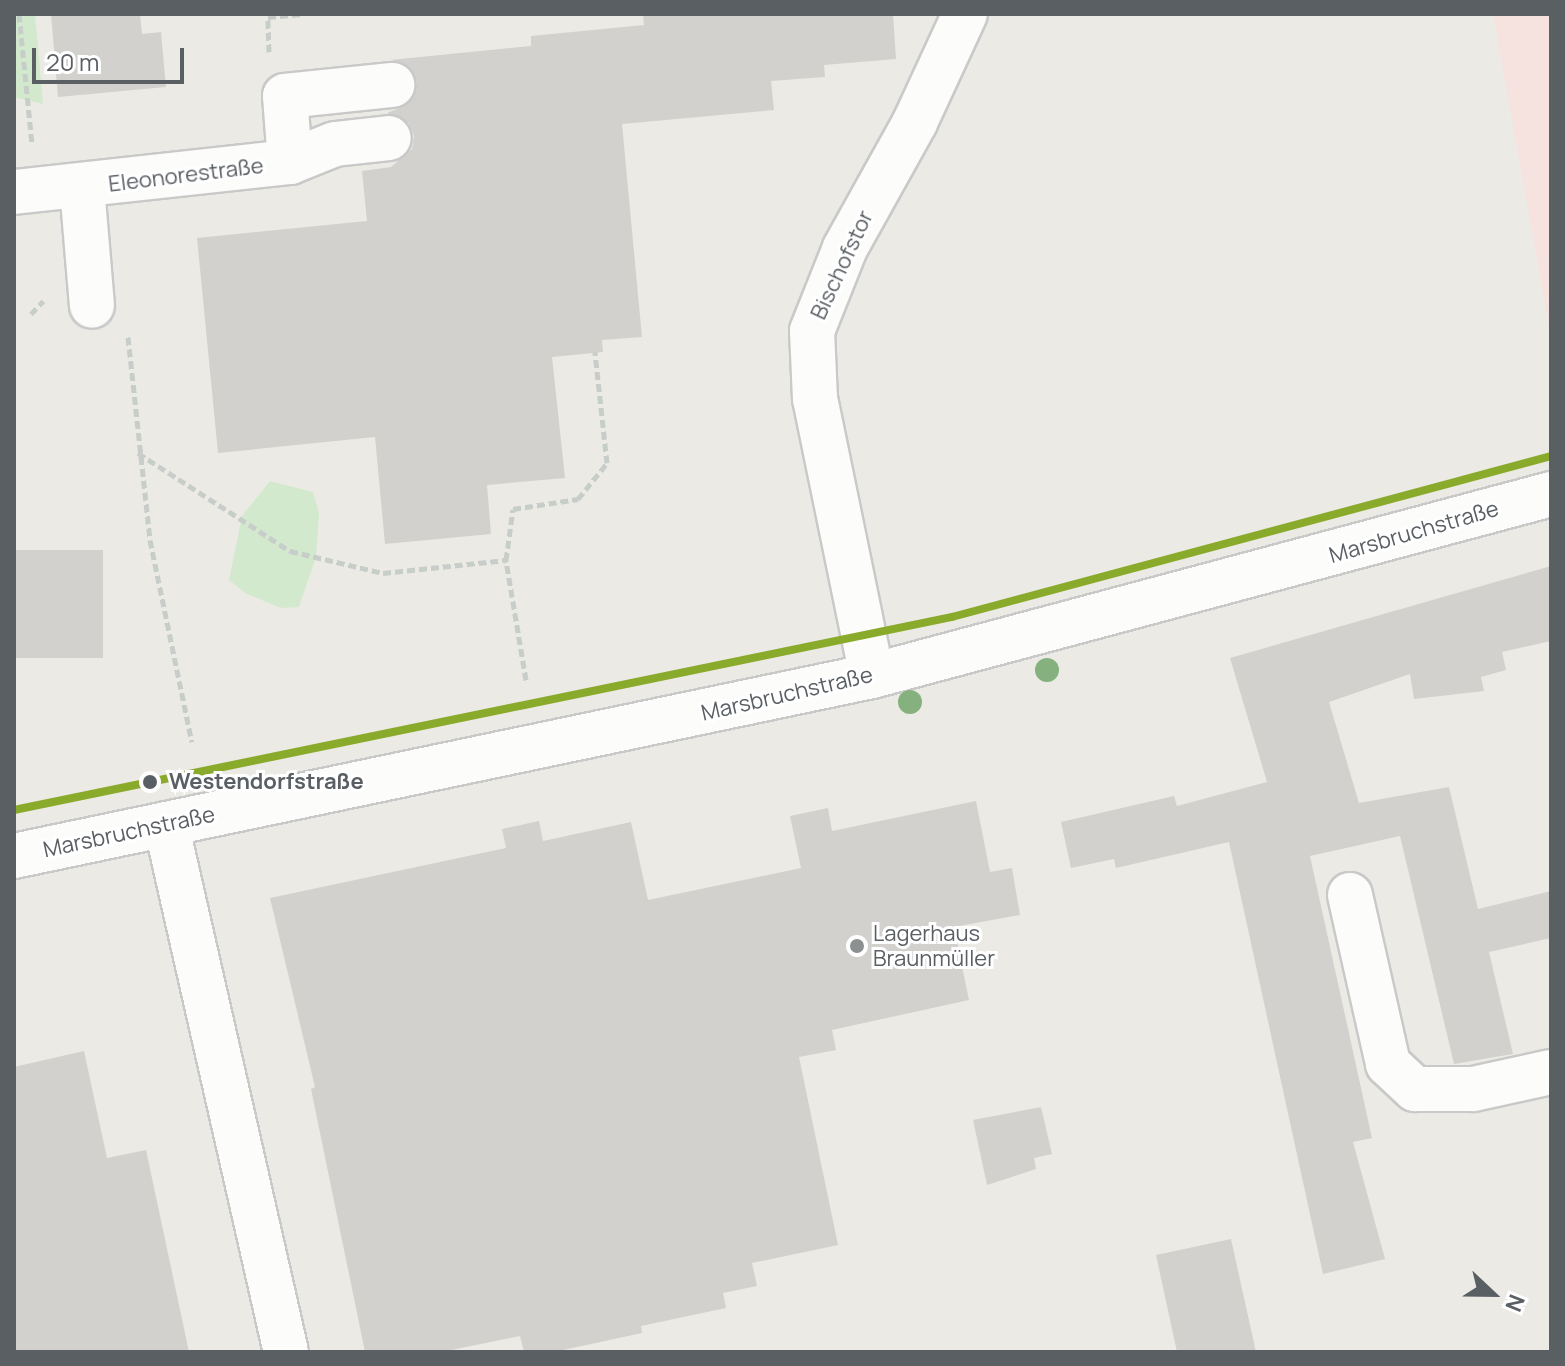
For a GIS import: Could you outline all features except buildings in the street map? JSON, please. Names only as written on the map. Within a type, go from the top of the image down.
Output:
[{"type":"street","name":"Bischofstor","points":[[872,676],[815,399],[812,331],[845,248],[915,122],[965,14]]},
{"type":"street","points":[[290,162],[285,96],[392,85]]},
{"type":"street","name":"Eleonorestraße","points":[[14,192],[290,162],[335,144],[389,138]]},
{"type":"street","name":"Eleonorestraße","points":[[82,187],[110,314]]},
{"type":"street","name":"Marsbruchstraße","points":[[14,856],[872,676],[1551,494]]},
{"type":"street","points":[[166,824],[286,1352]]},
{"type":"street","points":[[1350,895],[1388,1064],[1415,1089],[1473,1089],[1551,1072]]},
{"type":"path","points":[[19,14],[33,153]]},
{"type":"path","points":[[110,314],[138,453],[150,540],[192,742]]},
{"type":"path","points":[[526,680],[506,560],[513,509],[578,499],[607,463],[595,352]]},
{"type":"path","points":[[138,453],[290,551],[383,573],[506,560]]},
{"type":"shaded area","points":[[1493,14],[1551,14],[1551,337]]},
{"type":"green space","points":[[14,14],[35,14],[43,104],[14,97]]},
{"type":"green space","points":[[270,481],[313,492],[319,513],[316,557],[299,607],[281,608],[245,593],[229,580],[242,516]]},
{"type":"transit line","points":[[14,810],[952,617],[1551,456]]},
{"type":"place","name":"Westendorfstraße","points":[[150,782]]},
{"type":"place","name":"Lagerhaus Braunmüller","points":[[857,946]]}]
